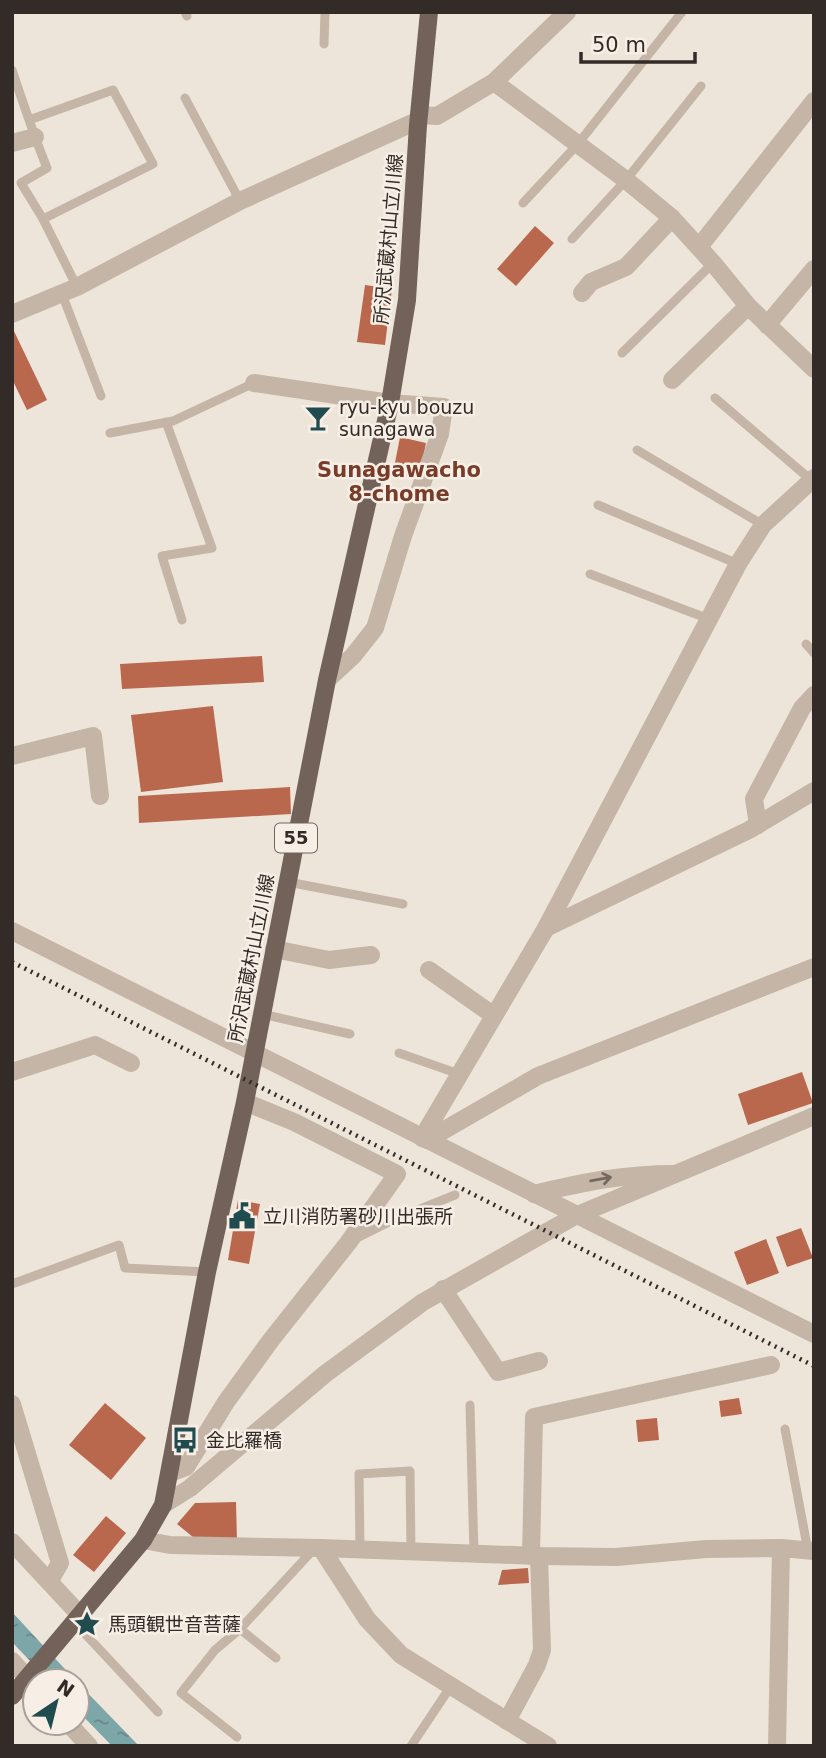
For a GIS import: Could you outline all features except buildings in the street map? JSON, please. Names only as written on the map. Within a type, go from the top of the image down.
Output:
[{"type":"main road","name":"所沢武蔵村山立川線","points":[[74,1623],[143,1540],[163,1505],[207,1272],[245,1102],[327,680],[390,403],[408,300],[419,118],[429,12]]},
{"type":"main road","name":"55","points":[[41,1667],[74,1623]]},
{"type":"street","points":[[12,314],[69,291],[240,201],[419,118],[437,116],[494,82],[567,12]]},
{"type":"street","points":[[494,82],[626,180],[672,218],[748,306],[814,369]]},
{"type":"street","points":[[699,247],[814,101]]},
{"type":"street","points":[[12,143],[32,128]]},
{"type":"street","points":[[582,293],[591,282],[626,267],[672,218]]},
{"type":"street","points":[[767,325],[814,269]]},
{"type":"street","points":[[672,380],[748,306]]},
{"type":"street","points":[[254,383],[390,403],[443,407],[440,434],[403,536],[374,628],[353,656],[327,680]]},
{"type":"street","points":[[424,1139],[493,1014],[546,928],[738,564],[763,525],[813,479]]},
{"type":"street","points":[[758,825],[754,799],[802,708],[814,695]]},
{"type":"street","points":[[12,756],[93,736],[100,796]]},
{"type":"street","points":[[546,928],[758,825],[814,791]]},
{"type":"street","points":[[12,931],[814,1334]]},
{"type":"street","points":[[274,949],[329,960],[371,955]]},
{"type":"street","points":[[424,1139],[538,1076],[814,967]]},
{"type":"street","points":[[429,970],[493,1014]]},
{"type":"street","points":[[12,1072],[95,1045],[131,1063]]},
{"type":"street","points":[[170,1473],[186,1467],[233,1391],[348,1244],[397,1174],[295,1122],[245,1102]]},
{"type":"street","points":[[163,1505],[190,1488],[361,1346],[443,1289],[575,1216],[814,1116]]},
{"type":"street","points":[[534,1194],[633,1174],[675,1174]]},
{"type":"street","points":[[443,1289],[498,1372],[539,1361]]},
{"type":"street","points":[[506,1721],[537,1665],[542,1650],[535,1556],[534,1417],[771,1365]]},
{"type":"street","points":[[12,1404],[61,1563],[50,1583]]},
{"type":"street","points":[[143,1540],[170,1545],[535,1556],[616,1557],[706,1549],[781,1548],[811,1551]]},
{"type":"street","points":[[12,1542],[50,1583],[74,1623]]},
{"type":"street","points":[[318,1548],[367,1619],[401,1655],[548,1746]]},
{"type":"street","points":[[777,1746],[781,1548]]},
{"type":"lane","points":[[324,44],[325,12]]},
{"type":"lane","points":[[523,204],[578,145],[682,12]]},
{"type":"lane","points":[[12,70],[47,168],[21,183],[44,219],[101,396]]},
{"type":"lane","points":[[572,239],[626,180],[701,86]]},
{"type":"lane","points":[[32,128],[113,90],[153,164],[44,219]]},
{"type":"lane","points":[[185,98],[240,201]]},
{"type":"lane","points":[[622,353],[713,263]]},
{"type":"lane","points":[[110,433],[173,421],[254,383]]},
{"type":"lane","points":[[715,398],[813,479]]},
{"type":"lane","points":[[166,422],[212,548],[162,556],[182,620]]},
{"type":"lane","points":[[636,450],[763,525]]},
{"type":"lane","points":[[598,505],[738,564]]},
{"type":"lane","points":[[590,574],[710,619]]},
{"type":"lane","points":[[806,644],[814,653]]},
{"type":"lane","points":[[288,882],[403,904]]},
{"type":"lane","points":[[262,1013],[350,1034]]},
{"type":"lane","points":[[399,1053],[459,1074]]},
{"type":"lane","points":[[348,1244],[395,1219],[455,1195]]},
{"type":"lane","points":[[12,1284],[119,1245],[125,1268],[207,1272]]},
{"type":"lane","points":[[470,1405],[474,1553]]},
{"type":"lane","points":[[785,1429],[811,1551]]},
{"type":"lane","points":[[360,1549],[359,1474],[410,1471],[411,1551]]},
{"type":"lane","points":[[237,1737],[181,1693],[215,1650],[240,1629],[318,1548]]},
{"type":"lane","points":[[74,1623],[158,1712]]},
{"type":"lane","points":[[240,1629],[276,1658]]},
{"type":"lane","points":[[411,1746],[451,1686]]},
{"type":"water","points":[[12,1612],[63,1667],[36,1667],[12,1642]]},
{"type":"water","points":[[91,1696],[139,1746],[112,1746],[91,1724]]},
{"type":"railway","points":[[12,962],[814,1366]]},
{"type":"place","name":"ryu-kyu bouzu sunagawa","points":[[318,418]]},
{"type":"place","name":"立川消防署砂川出張所","points":[[242,1216]]},
{"type":"place","name":"金比羅橋","points":[[185,1440]]},
{"type":"place","name":"馬頭観世音菩薩","points":[[87,1624]]},
{"type":"district","name":"Sunagawacho 8-chome","points":[[399,482]]}]
